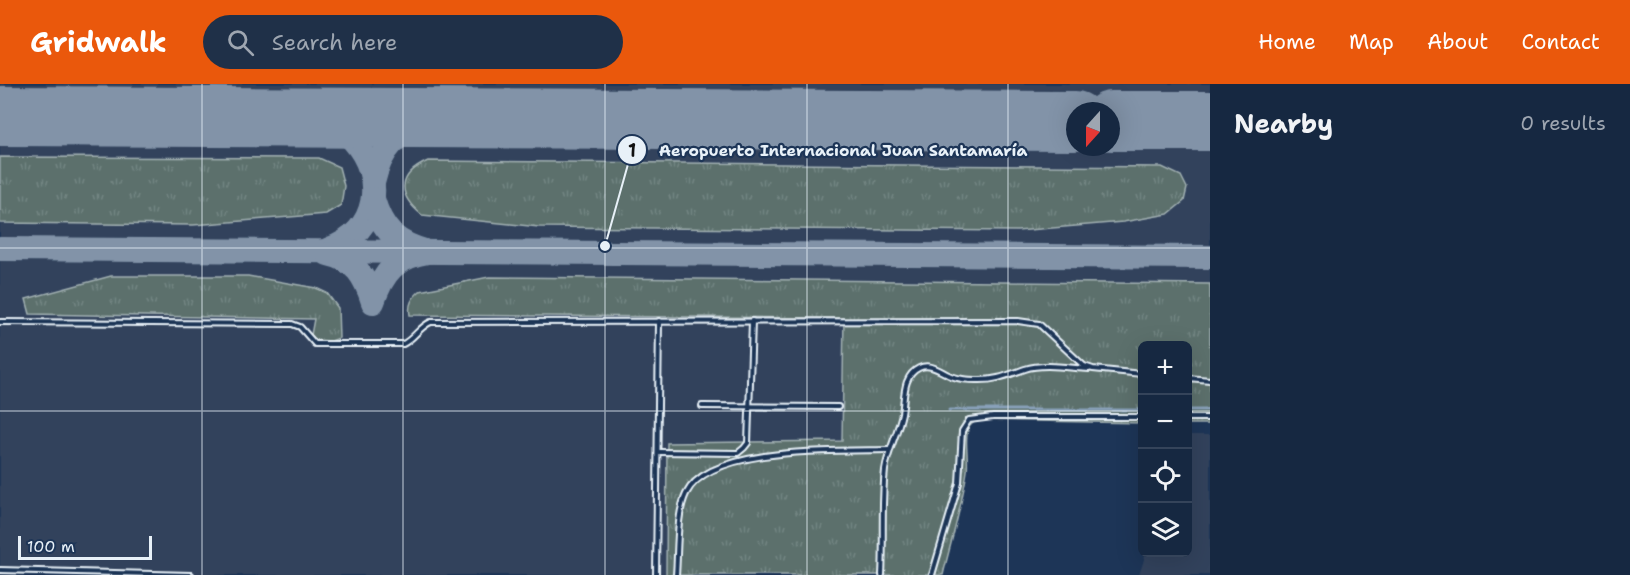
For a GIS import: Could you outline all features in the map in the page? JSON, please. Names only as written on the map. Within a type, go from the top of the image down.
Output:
[{"type":"lane","points":[[656,575],[659,321]]},
{"type":"lane","points":[[659,452],[738,453],[748,443],[752,321]]},
{"type":"lane","points":[[0,322],[292,324],[300,327],[315,344],[403,344],[419,329],[431,322],[1032,322],[1049,331],[1084,366],[1093,369]]},
{"type":"lane","points":[[882,575],[882,507],[886,468],[890,450],[898,432],[906,385],[909,377],[920,368],[929,367],[953,377],[976,380],[1000,379],[1025,369],[1039,367],[1138,374]]},
{"type":"lane","points":[[1192,378],[1210,380]]},
{"type":"lane","points":[[702,406],[838,407]]},
{"type":"lane","points":[[932,575],[959,483],[962,465],[962,431],[969,420],[993,417],[1138,417]]},
{"type":"lane","points":[[1192,418],[1210,418]]},
{"type":"lane","points":[[676,575],[681,506],[687,491],[696,480],[715,468],[753,458],[795,451],[890,450]]},
{"type":"lane","points":[[0,570],[191,575]]},
{"type":"shaded area","points":[[0,84],[1210,84],[1210,424],[1192,424],[1192,341],[1138,341],[1138,423],[974,421],[969,425],[967,432],[966,477],[943,575],[0,575]]},
{"type":"shaded area","points":[[1192,435],[1210,435],[1210,575],[1139,575],[1145,557],[1192,557]]},
{"type":"green space","points":[[0,157],[319,158],[339,167],[344,186],[341,205],[326,214],[193,225],[0,223]]},
{"type":"green space","points":[[428,161],[1162,167],[1181,176],[1187,188],[1184,201],[1168,214],[1123,222],[1017,231],[539,227],[422,215],[408,200],[404,186],[410,173]]},
{"type":"green space","points":[[111,276],[248,276],[316,288],[327,293],[338,308],[339,338],[331,341],[316,340],[311,335],[314,319],[30,314],[26,299]]},
{"type":"green space","points":[[489,277],[1210,284],[1210,424],[1192,424],[1192,341],[1138,341],[1138,423],[981,420],[971,424],[966,445],[965,484],[943,575],[666,575],[667,443],[842,441],[844,318],[410,315],[411,302],[420,291]]},
{"type":"waterway","points":[[949,410],[1138,410]]},
{"type":"waterway","points":[[1192,410],[1210,410]]},
{"type":"taxiway","points":[[317,118],[341,130],[353,140],[370,170],[373,186],[372,202],[367,217],[358,230],[346,241],[329,249]]},
{"type":"taxiway","points":[[373,183],[381,160],[392,144],[407,131],[428,119]]},
{"type":"taxiway","points":[[1199,121],[1210,131]]},
{"type":"taxiway","points":[[328,254],[346,261],[358,271],[367,285],[373,302],[381,282],[392,268],[407,258],[428,252],[407,244],[392,234],[381,220],[373,199]]},
{"type":"taxiway","points":[[0,249],[1210,257]]},
{"type":"runway","points":[[0,116],[1066,121]]},
{"type":"runway","points":[[1120,121],[1210,121]]},
{"type":"place","name":"Aeropuerto Internacional Juan Santamaría","points":[[605,246]]}]
